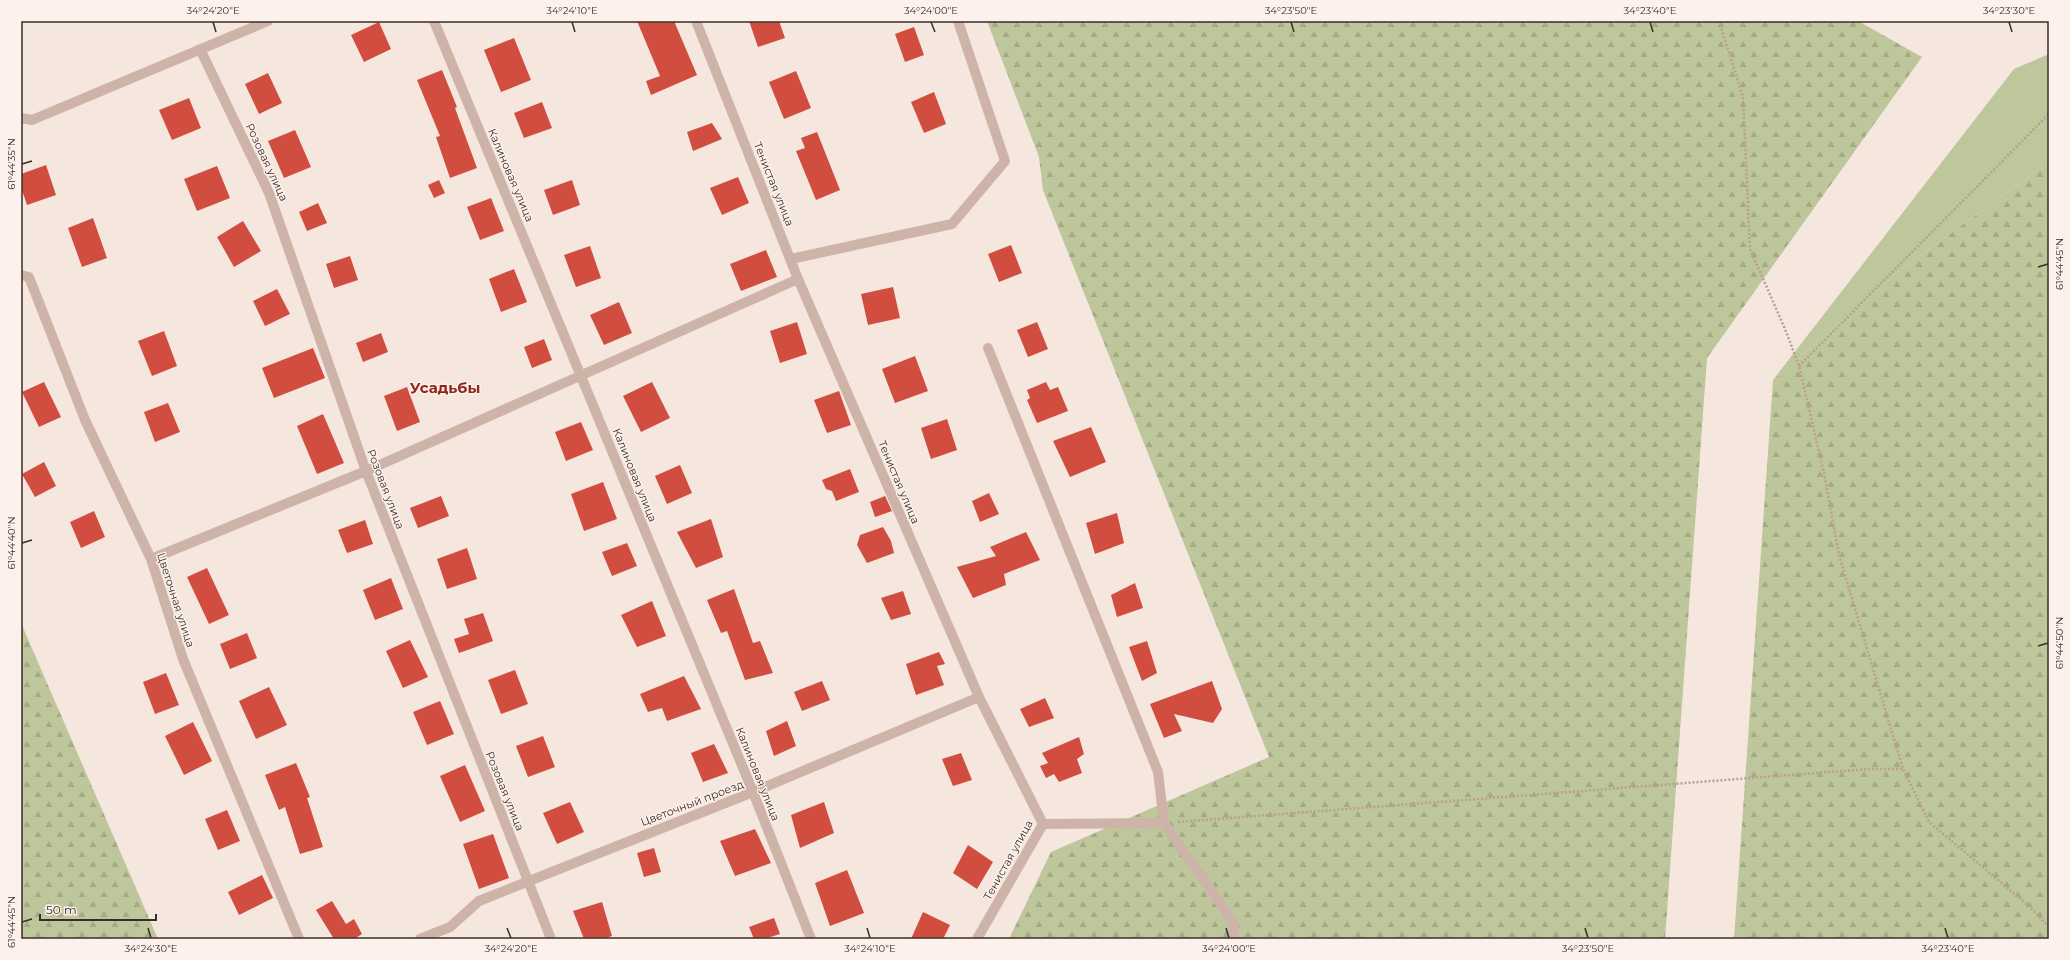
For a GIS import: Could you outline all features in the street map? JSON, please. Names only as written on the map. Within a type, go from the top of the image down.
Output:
[{"type":"street","points":[[21,118],[32,120],[268,21]]},
{"type":"street","name":"Калиновая улица","points":[[434,21],[753,792],[811,939]]},
{"type":"street","name":"Тенистая улица","points":[[696,21],[790,259],[979,697],[1043,824],[977,939]]},
{"type":"street","points":[[790,259],[952,224],[1005,162],[958,21]]},
{"type":"street","name":"Розовая улица","points":[[200,49],[269,193],[366,471],[551,939]]},
{"type":"street","name":"Цветочная улица","points":[[21,276],[29,278],[85,420],[151,559],[183,659],[299,939]]},
{"type":"street","points":[[151,559],[366,471],[798,278]]},
{"type":"street","points":[[988,348],[1158,772],[1164,823],[1234,923],[1232,939]]},
{"type":"street","name":"Цветочный проезд","points":[[420,939],[450,927],[479,901],[527,880],[753,792],[979,697]]},
{"type":"street","points":[[1043,824],[1164,823]]},
{"type":"path","points":[[1719,21],[1743,97],[1750,249],[1786,329],[1799,366],[1824,473],[1838,555],[1904,769],[1929,822],[2028,906],[2049,927]]},
{"type":"path","points":[[1799,366],[2049,114]]},
{"type":"path","points":[[1164,823],[1868,769],[1904,769]]},
{"type":"green space","points":[[987,21],[1858,21],[1922,57],[1707,358],[1665,939],[1009,939],[1051,852],[1269,757],[1043,190],[1039,157]]},
{"type":"green space","points":[[2049,54],[2049,162],[1904,267],[1773,380],[2014,69]]},
{"type":"green space","points":[[2049,162],[2049,939],[1734,939],[1773,380],[1904,267]]},
{"type":"green space","points":[[21,623],[158,939],[21,939]]},
{"type":"building","points":[[637,21],[674,21],[697,75],[651,95],[646,81],[660,76]]},
{"type":"building","points":[[749,21],[779,21],[785,38],[758,47]]},
{"type":"building","points":[[379,22],[391,49],[364,62],[351,35]]},
{"type":"building","points":[[914,27],[924,55],[905,62],[895,34]]},
{"type":"building","points":[[514,38],[531,80],[501,92],[484,50]]},
{"type":"building","points":[[442,70],[457,107],[455,108],[477,168],[450,178],[436,137],[440,136],[417,80]]},
{"type":"building","points":[[796,71],[811,108],[784,119],[769,82]]},
{"type":"building","points":[[268,73],[282,103],[259,114],[245,84]]},
{"type":"building","points":[[934,92],[946,124],[924,133],[911,102]]},
{"type":"building","points":[[189,98],[201,128],[172,140],[159,110]]},
{"type":"building","points":[[542,102],[552,128],[524,138],[514,113]]},
{"type":"building","points":[[712,123],[722,139],[693,151],[687,132]]},
{"type":"building","points":[[295,130],[311,167],[284,178],[268,141]]},
{"type":"building","points":[[817,132],[840,190],[816,200],[796,151],[805,148],[801,138]]},
{"type":"building","points":[[46,165],[56,195],[27,205],[21,187],[21,174]]},
{"type":"building","points":[[217,166],[230,198],[197,211],[184,179]]},
{"type":"building","points":[[738,177],[749,203],[722,215],[710,188]]},
{"type":"building","points":[[439,180],[445,193],[434,198],[428,185]]},
{"type":"building","points":[[572,180],[580,205],[553,215],[544,190]]},
{"type":"building","points":[[491,198],[504,231],[480,240],[467,207]]},
{"type":"building","points":[[318,203],[327,223],[307,231],[299,212]]},
{"type":"building","points":[[93,218],[107,258],[82,267],[68,228]]},
{"type":"building","points":[[243,221],[261,251],[234,267],[217,237]]},
{"type":"building","points":[[1011,245],[1022,273],[999,282],[988,254]]},
{"type":"building","points":[[590,246],[601,278],[576,287],[564,255]]},
{"type":"building","points":[[766,250],[777,277],[741,291],[730,264]]},
{"type":"building","points":[[350,256],[358,280],[334,288],[326,264]]},
{"type":"building","points":[[514,269],[527,302],[501,312],[489,279]]},
{"type":"building","points":[[893,287],[900,318],[868,325],[861,294]]},
{"type":"building","points":[[277,289],[290,314],[265,326],[253,301]]},
{"type":"building","points":[[619,302],[632,333],[604,345],[590,315]]},
{"type":"building","points":[[797,322],[807,354],[780,363],[770,331]]},
{"type":"building","points":[[1037,322],[1048,349],[1028,357],[1017,330]]},
{"type":"building","points":[[164,331],[177,366],[152,376],[138,341]]},
{"type":"building","points":[[381,333],[388,352],[363,362],[356,343]]},
{"type":"building","points":[[544,339],[552,360],[532,368],[524,347]]},
{"type":"building","points":[[313,348],[325,378],[274,398],[262,368]]},
{"type":"building","points":[[915,356],[928,391],[895,403],[882,369]]},
{"type":"building","points":[[44,382],[61,417],[39,427],[22,392]]},
{"type":"building","points":[[652,382],[670,418],[641,432],[623,396]]},
{"type":"building","points":[[1046,382],[1050,390],[1058,387],[1068,411],[1037,423],[1027,400],[1030,398],[1027,390]]},
{"type":"building","points":[[407,387],[420,422],[397,431],[384,396]]},
{"type":"building","points":[[839,391],[851,425],[827,433],[814,400]]},
{"type":"building","points":[[168,403],[180,432],[155,442],[144,412]]},
{"type":"building","points":[[323,414],[344,463],[317,474],[297,426]]},
{"type":"building","points":[[947,419],[957,450],[931,459],[921,428]]},
{"type":"building","points":[[581,422],[593,450],[566,461],[555,432]]},
{"type":"building","points":[[1091,427],[1106,462],[1070,477],[1053,441]]},
{"type":"building","points":[[44,462],[56,486],[35,497],[22,474]]},
{"type":"building","points":[[680,465],[692,493],[667,504],[655,476]]},
{"type":"building","points":[[850,469],[859,492],[836,501],[832,491],[826,489],[822,480]]},
{"type":"building","points":[[603,482],[617,519],[584,531],[571,494]]},
{"type":"building","points":[[989,493],[999,514],[980,522],[972,501]]},
{"type":"building","points":[[441,496],[449,516],[418,528],[410,508]]},
{"type":"building","points":[[885,496],[892,511],[875,517],[870,502]]},
{"type":"building","points":[[94,511],[105,537],[81,548],[70,522]]},
{"type":"building","points":[[1117,513],[1124,543],[1095,554],[1086,523]]},
{"type":"building","points":[[711,519],[723,557],[696,568],[677,532]]},
{"type":"building","points":[[365,520],[373,544],[347,553],[338,530]]},
{"type":"building","points":[[883,527],[891,541],[894,553],[867,563],[857,545],[860,535]]},
{"type":"building","points":[[1026,532],[1040,560],[1004,574],[1006,585],[973,598],[957,567],[996,556],[990,547]]},
{"type":"building","points":[[627,543],[637,566],[612,576],[602,552]]},
{"type":"building","points":[[467,548],[477,579],[447,589],[437,559]]},
{"type":"building","points":[[207,568],[229,615],[209,624],[187,577]]},
{"type":"building","points":[[391,578],[403,609],[375,620],[363,590]]},
{"type":"building","points":[[1135,583],[1143,608],[1117,617],[1111,595]]},
{"type":"building","points":[[734,589],[753,643],[760,641],[773,673],[745,680],[727,631],[721,633],[707,600]]},
{"type":"building","points":[[903,591],[911,614],[891,620],[881,598]]},
{"type":"building","points":[[652,601],[666,636],[637,647],[621,615]]},
{"type":"building","points":[[483,613],[493,641],[459,653],[454,639],[469,634],[464,619]]},
{"type":"building","points":[[247,633],[257,658],[230,669],[220,644]]},
{"type":"building","points":[[410,640],[428,677],[403,688],[386,651]]},
{"type":"building","points":[[1147,641],[1157,673],[1142,681],[1129,647]]},
{"type":"building","points":[[939,652],[945,664],[937,666],[944,685],[916,695],[906,664]]},
{"type":"building","points":[[515,670],[528,704],[501,714],[488,680]]},
{"type":"building","points":[[166,673],[179,705],[155,714],[143,682]]},
{"type":"building","points":[[684,676],[701,709],[667,721],[662,708],[648,712],[640,694]]},
{"type":"building","points":[[822,681],[830,700],[802,711],[794,692]]},
{"type":"building","points":[[1212,681],[1222,709],[1213,723],[1174,714],[1182,731],[1164,738],[1150,704]]},
{"type":"building","points":[[269,687],[287,725],[256,739],[239,701]]},
{"type":"building","points":[[1045,698],[1054,718],[1029,727],[1020,709]]},
{"type":"building","points":[[440,701],[454,734],[427,745],[413,712]]},
{"type":"building","points":[[787,721],[796,746],[774,756],[766,731]]},
{"type":"building","points":[[193,722],[212,761],[184,775],[165,736]]},
{"type":"building","points":[[543,736],[555,767],[528,777],[516,746]]},
{"type":"building","points":[[1079,737],[1084,754],[1077,759],[1082,773],[1059,782],[1054,774],[1046,778],[1040,766],[1048,763],[1042,753]]},
{"type":"building","points":[[714,744],[728,773],[703,782],[691,753]]},
{"type":"building","points":[[961,753],[972,780],[953,786],[942,759]]},
{"type":"building","points":[[296,763],[310,797],[307,798],[323,847],[300,854],[285,807],[279,810],[265,775]]},
{"type":"building","points":[[465,765],[485,811],[460,822],[440,776]]},
{"type":"building","points":[[570,802],[584,832],[557,844],[543,813]]},
{"type":"building","points":[[824,802],[834,833],[800,848],[791,815]]},
{"type":"building","points":[[227,810],[240,841],[218,850],[205,819]]},
{"type":"building","points":[[755,829],[771,863],[735,876],[720,841]]},
{"type":"building","points":[[493,834],[509,878],[479,889],[463,844]]},
{"type":"building","points":[[968,845],[993,862],[977,889],[953,873]]},
{"type":"building","points":[[654,848],[661,872],[644,877],[637,853]]},
{"type":"building","points":[[847,870],[864,913],[830,926],[815,883]]},
{"type":"building","points":[[262,875],[273,898],[239,915],[228,892]]},
{"type":"building","points":[[332,901],[346,924],[354,919],[362,934],[354,939],[334,939],[316,910]]},
{"type":"building","points":[[602,902],[612,936],[603,939],[584,939],[573,911]]},
{"type":"building","points":[[923,912],[950,925],[943,939],[911,939]]},
{"type":"building","points":[[774,918],[780,934],[764,939],[754,939],[749,927]]},
{"type":"district","name":"Усадьбы","points":[[445,387]]}]
